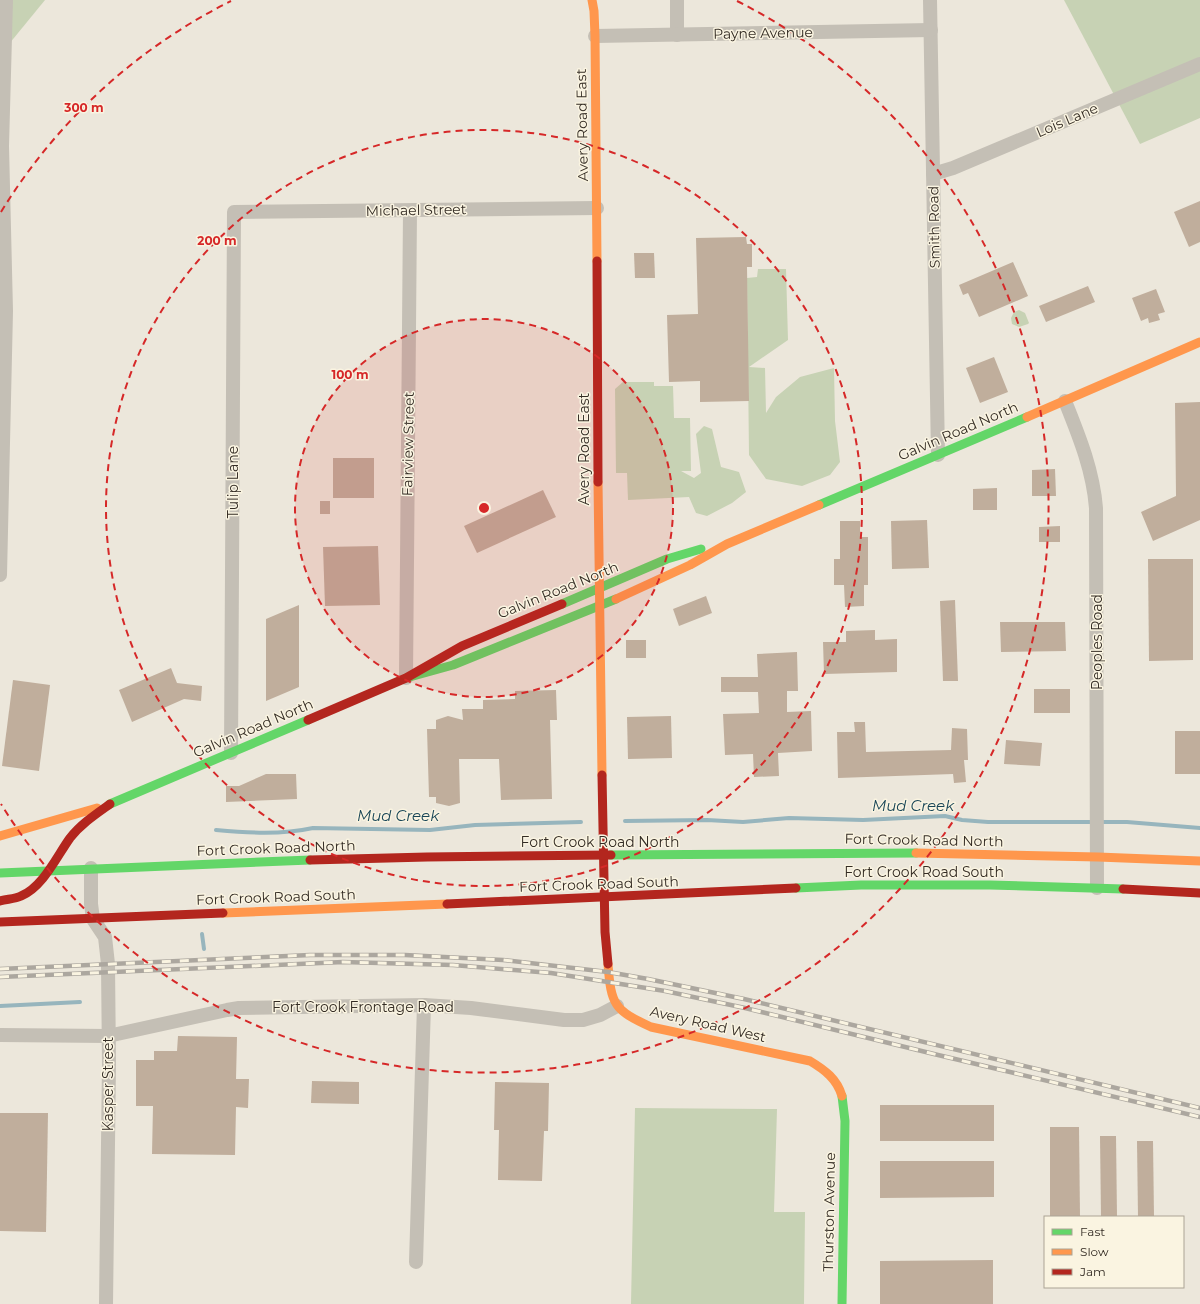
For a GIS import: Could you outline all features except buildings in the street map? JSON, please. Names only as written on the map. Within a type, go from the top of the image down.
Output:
[{"type":"main road","name":"Avery Road East","points":[[592,0],[595,36],[599,606],[603,898]]},
{"type":"main road","name":"Galvin Road North","points":[[406,678],[454,665],[599,606],[690,566],[727,544],[1065,401],[1200,342]]},
{"type":"main road","name":"Galvin Road North","points":[[110,804],[406,678],[462,646],[599,587],[615,582],[667,559],[693,551],[727,544]]},
{"type":"main road","points":[[0,836],[110,804]]},
{"type":"main road","points":[[0,901],[21,896],[32,889],[49,870],[71,837],[86,822],[110,804]]},
{"type":"main road","name":"Fort Crook Road North","points":[[0,873],[283,860],[603,855],[890,853],[1098,857],[1200,861]]},
{"type":"main road","name":"Fort Crook Road South","points":[[0,922],[603,898],[861,885],[990,885],[1200,893]]},
{"type":"main road","points":[[603,898],[608,972],[611,993],[617,1006]]},
{"type":"main road","name":"Avery Road West","points":[[617,1006],[630,1017],[651,1027],[810,1061],[831,1074],[838,1085],[843,1101],[844,1121]]},
{"type":"main road","name":"Thurston Avenue","points":[[842,1304],[844,1121]]},
{"type":"street","points":[[0,575],[6,311],[1,146],[6,0]]},
{"type":"street","points":[[677,0],[677,35]]},
{"type":"street","name":"Smith Road","points":[[930,0],[938,454]]},
{"type":"street","name":"Payne Avenue","points":[[595,36],[931,30]]},
{"type":"street","name":"Lois Lane","points":[[933,174],[953,168],[1200,64]]},
{"type":"street","name":"Michael Street","points":[[234,212],[597,208]]},
{"type":"street","name":"Fairview Street","points":[[406,678],[410,211]]},
{"type":"street","name":"Tulip Lane","points":[[231,753],[234,212]]},
{"type":"street","name":"Peoples Road","points":[[1065,401],[1086,454],[1094,489],[1097,605],[1097,888]]},
{"type":"street","name":"Kasper Street","points":[[91,868],[91,904],[93,919],[105,937],[106,946],[108,1036],[106,1304]]},
{"type":"street","points":[[416,1262],[424,1005]]},
{"type":"street","name":"Fort Crook Frontage Road","points":[[0,1035],[108,1036],[239,1008],[424,1005],[471,1008],[564,1020],[583,1020],[600,1015],[617,1006]]},
{"type":"green space","points":[[0,0],[45,0],[0,55]]},
{"type":"green space","points":[[1064,0],[1200,0],[1200,118],[1140,144]]},
{"type":"green space","points":[[758,269],[786,269],[788,340],[749,367],[765,368],[766,413],[776,397],[800,377],[834,368],[835,421],[840,462],[830,475],[802,486],[766,479],[749,455],[747,278],[757,277]]},
{"type":"green space","points":[[1019,310],[1025,313],[1029,323],[1019,327],[1012,324],[1011,318],[1014,312]]},
{"type":"green space","points":[[623,382],[654,382],[654,386],[673,386],[674,418],[690,418],[691,471],[681,471],[694,478],[701,473],[696,434],[704,426],[712,429],[721,467],[739,472],[746,492],[732,503],[707,516],[696,513],[689,497],[628,500],[627,473],[616,473],[615,389]]},
{"type":"green space","points":[[635,1108],[777,1109],[774,1212],[805,1212],[804,1304],[631,1304]]},
{"type":"waterway","name":"Mud Creek","points":[[625,821],[707,820],[743,822],[789,818],[863,820],[945,816],[962,820],[988,822],[1127,822],[1200,828]]},
{"type":"waterway","name":"Mud Creek","points":[[216,830],[265,833],[289,832],[313,828],[430,830],[475,825],[581,822]]},
{"type":"waterway","name":"Mud Creek","points":[[202,934],[204,949]]},
{"type":"waterway","name":"Mud Creek","points":[[0,1006],[80,1002]]},
{"type":"railway","points":[[0,969],[310,955],[405,955],[503,960],[608,972],[744,999],[1200,1108]]},
{"type":"railway","points":[[0,977],[343,962],[453,965],[551,973],[665,991],[745,1008],[1200,1117]]},
{"type":"traffic: fast","points":[[819,505],[1027,417]]},
{"type":"traffic: fast","points":[[562,604],[667,559],[701,549]]},
{"type":"traffic: fast","points":[[406,678],[453,665],[616,599]]},
{"type":"traffic: fast","points":[[110,804],[308,720]]},
{"type":"traffic: fast","points":[[611,855],[916,853]]},
{"type":"traffic: fast","points":[[0,873],[310,860]]},
{"type":"traffic: fast","points":[[796,888],[861,885],[990,885],[1123,889]]},
{"type":"traffic: fast","points":[[842,1096],[845,1121],[842,1304]]},
{"type":"traffic: slow","points":[[592,0],[595,36],[597,261]]},
{"type":"traffic: slow","points":[[1027,417],[1200,342]]},
{"type":"traffic: slow","points":[[598,482],[602,775]]},
{"type":"traffic: slow","points":[[616,599],[690,565],[727,544],[819,505]]},
{"type":"traffic: slow","points":[[0,836],[97,808]]},
{"type":"traffic: slow","points":[[916,853],[1200,861]]},
{"type":"traffic: slow","points":[[223,913],[447,904]]},
{"type":"traffic: slow","points":[[608,964],[613,997],[622,1010],[629,1016],[651,1027],[810,1061],[821,1068],[834,1080],[842,1096]]},
{"type":"traffic: jam","points":[[597,261],[598,482]]},
{"type":"traffic: jam","points":[[308,720],[406,678],[462,646],[562,604]]},
{"type":"traffic: jam","points":[[602,775],[605,932],[608,964]]},
{"type":"traffic: jam","points":[[0,901],[19,897],[29,892],[36,886],[49,870],[74,833],[110,804]]},
{"type":"traffic: jam","points":[[310,860],[611,855]]},
{"type":"traffic: jam","points":[[447,904],[796,888]]},
{"type":"traffic: jam","points":[[1123,889],[1200,893]]},
{"type":"traffic: jam","points":[[0,922],[223,913]]}]
